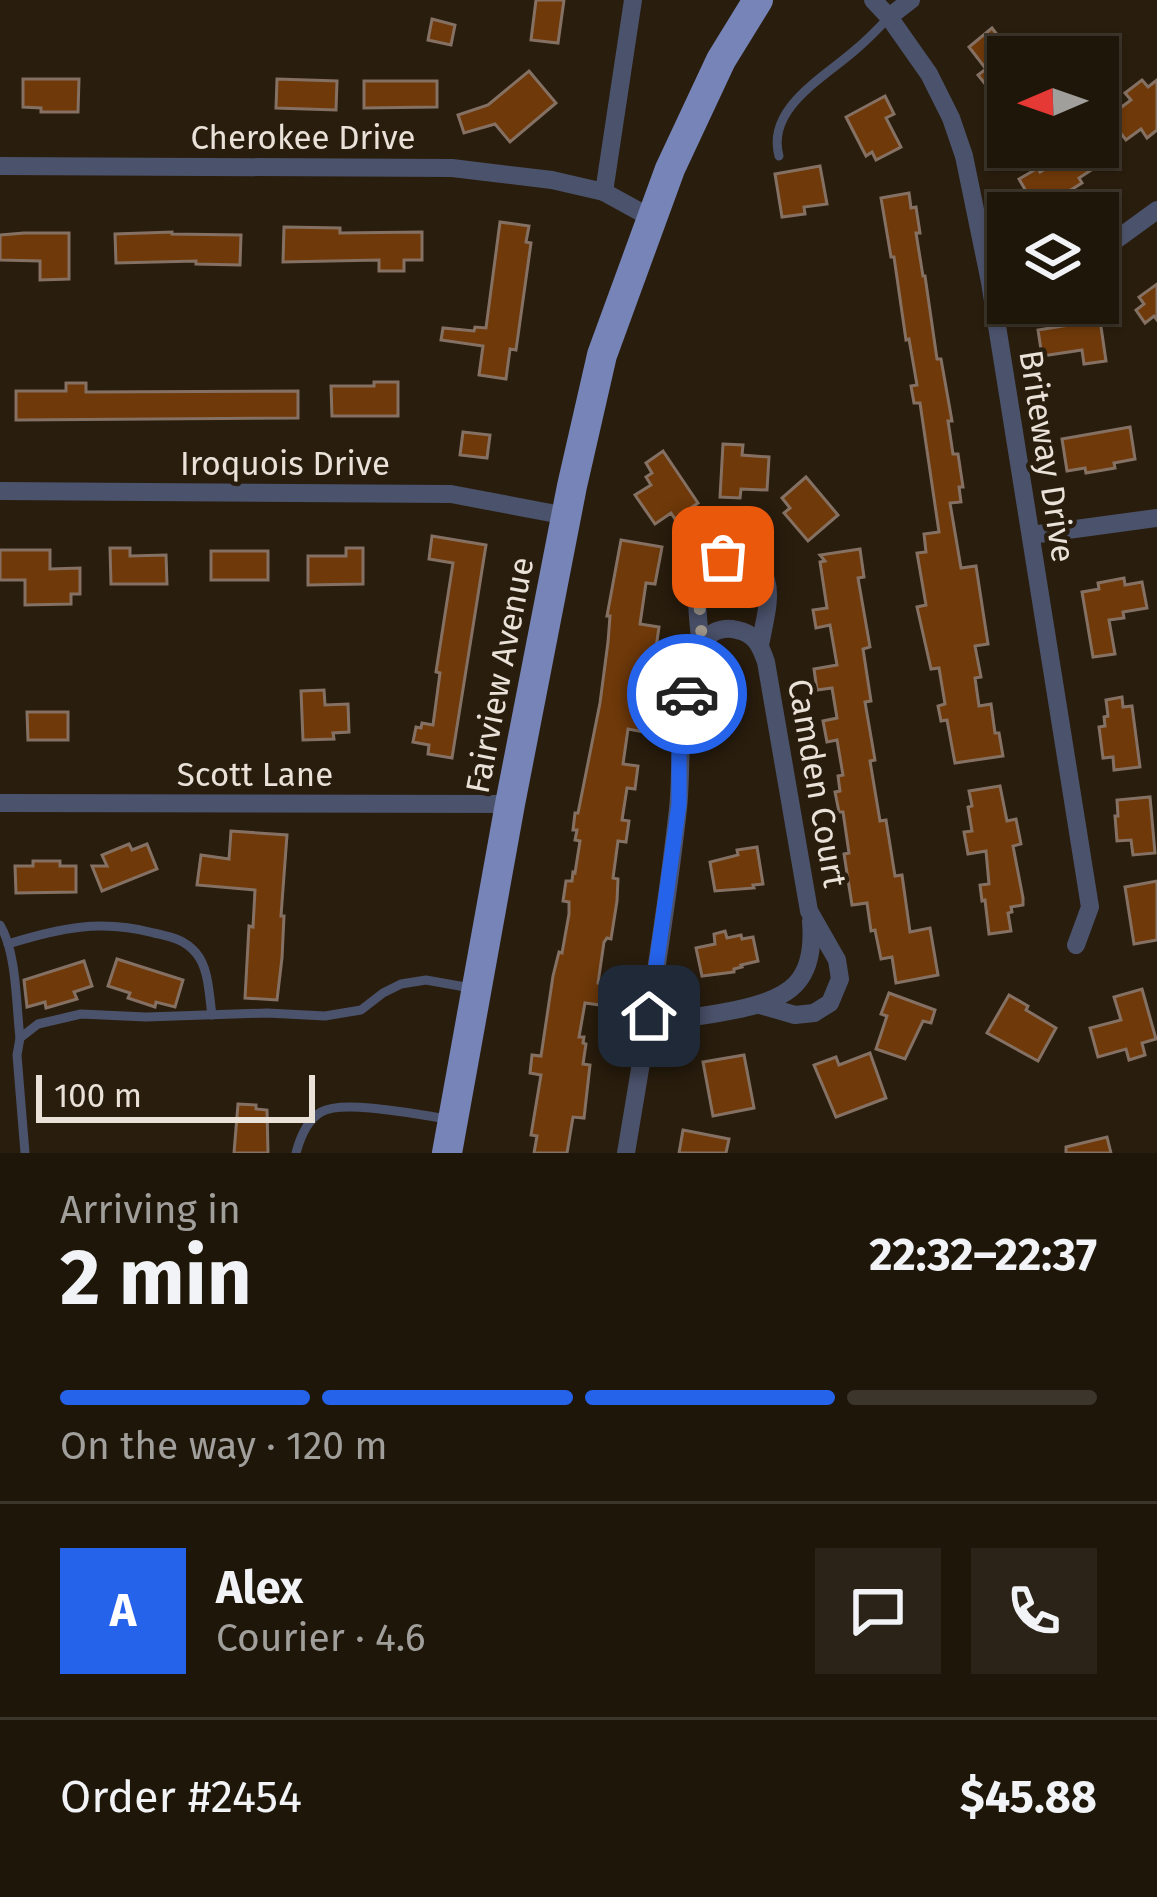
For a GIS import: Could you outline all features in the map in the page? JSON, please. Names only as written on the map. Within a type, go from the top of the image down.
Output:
[{"type":"main road","name":"Fairview Avenue","points":[[447,1153],[510,804],[602,355],[670,169],[721,60],[758,0]]},
{"type":"street","points":[[604,192],[634,0]]},
{"type":"street","name":"Briteway Drive","points":[[873,0],[929,74],[952,118],[987,238]]},
{"type":"street","points":[[889,17],[911,0]]},
{"type":"street","name":"Cherokee Drive","points":[[0,166],[452,168],[552,180],[604,192],[653,219]]},
{"type":"street","points":[[1119,238],[1157,210]]},
{"type":"street","name":"Briteway Drive","points":[[1004,324],[1031,535],[1090,908],[1076,946]]},
{"type":"street","name":"Iroquois Drive","points":[[0,490],[451,494],[567,516]]},
{"type":"street","points":[[1031,535],[1157,518]]},
{"type":"street","points":[[626,1153],[679,804],[679,745],[689,677],[700,645],[698,591],[714,562],[733,556],[753,561],[766,577],[760,646]]},
{"type":"street","name":"Camden Court","points":[[700,645],[708,635],[731,629],[748,634],[760,646],[809,911],[837,960],[837,992],[825,1007],[795,1015],[760,1005]]},
{"type":"street","name":"Scott Lane","points":[[0,803],[510,804]]},
{"type":"street","points":[[649,1016],[690,1018],[760,1005],[786,994],[804,974],[812,949],[809,911]]},
{"type":"lane","points":[[779,157],[775,140],[787,111],[889,17]]},
{"type":"lane","points":[[8,944],[92,924],[133,927],[181,940],[199,955],[212,1015]]},
{"type":"lane","points":[[0,925],[8,944],[20,1038],[17,1054],[25,1153]]},
{"type":"lane","points":[[20,1038],[38,1024],[81,1014],[325,1016],[361,1010],[383,993],[426,980],[477,989]]},
{"type":"lane","points":[[296,1153],[311,1120],[325,1109],[379,1110],[453,1120]]},
{"type":"building","points":[[536,0],[564,0],[558,43],[531,40]]},
{"type":"building","points":[[432,19],[455,25],[451,45],[428,40]]},
{"type":"building","points":[[992,28],[998,36],[987,36],[987,86],[978,75],[986,69],[969,47]]},
{"type":"building","points":[[529,71],[556,103],[510,142],[495,124],[464,133],[458,115],[488,105]]},
{"type":"building","points":[[23,79],[79,79],[78,112],[23,107]]},
{"type":"building","points":[[277,79],[337,81],[336,110],[276,108]]},
{"type":"building","points":[[1142,80],[1148,87],[1157,80],[1157,130],[1147,138],[1141,129],[1126,140],[1119,131],[1119,109],[1131,100],[1125,93]]},
{"type":"building","points":[[364,81],[437,81],[437,107],[364,108]]},
{"type":"building","points":[[885,96],[894,114],[886,118],[901,147],[876,160],[872,152],[866,156],[846,117]]},
{"type":"building","points":[[820,166],[827,204],[782,217],[775,174]]},
{"type":"building","points":[[1038,168],[1040,172],[1094,168],[1067,192],[1026,192],[1019,179]]},
{"type":"building","points":[[909,193],[911,208],[916,207],[923,276],[952,421],[948,421],[953,454],[958,454],[963,487],[959,487],[961,502],[950,503],[961,568],[976,566],[988,644],[975,646],[981,677],[975,678],[979,706],[991,704],[1003,756],[955,763],[947,720],[941,721],[938,706],[945,704],[939,668],[931,669],[917,607],[926,605],[917,553],[926,552],[924,534],[939,532],[881,198]]},
{"type":"building","points":[[500,222],[529,226],[526,242],[531,243],[516,350],[510,349],[506,379],[479,375],[483,346],[441,340],[443,328],[486,328]]},
{"type":"building","points":[[284,227],[340,228],[340,233],[422,232],[422,260],[404,260],[404,271],[379,271],[379,260],[283,262]]},
{"type":"building","points":[[69,233],[69,279],[40,280],[40,261],[0,260],[0,235]]},
{"type":"building","points":[[115,234],[241,235],[240,265],[116,263]]},
{"type":"building","points":[[1157,284],[1157,320],[1154,316],[1145,323],[1136,310],[1144,304],[1139,297]]},
{"type":"building","points":[[1101,324],[1106,361],[1084,364],[1082,350],[1042,356],[1038,330]]},
{"type":"building","points":[[374,382],[398,382],[398,416],[332,416],[331,386],[374,386]]},
{"type":"building","points":[[66,383],[86,383],[86,392],[298,391],[298,418],[16,420],[16,391],[66,391]]},
{"type":"building","points":[[1130,427],[1135,459],[1114,463],[1115,468],[1067,471],[1062,439]]},
{"type":"building","points":[[463,432],[490,435],[487,458],[460,455]]},
{"type":"building","points":[[723,444],[743,445],[742,455],[769,457],[767,490],[741,489],[740,498],[720,497]]},
{"type":"building","points":[[663,451],[698,503],[675,519],[671,513],[655,524],[635,495],[651,485],[646,477],[652,473],[646,463]]},
{"type":"building","points":[[806,477],[838,515],[808,541],[784,513],[790,508],[782,498]]},
{"type":"building","points":[[432,536],[486,545],[452,758],[428,754],[429,745],[413,742],[416,727],[433,725],[453,563],[429,559]]},
{"type":"building","points":[[621,540],[662,547],[655,584],[646,583],[640,624],[659,627],[651,677],[643,676],[638,709],[647,710],[644,732],[628,729],[623,764],[638,766],[635,789],[627,788],[622,820],[629,821],[626,842],[618,841],[613,878],[618,879],[617,901],[611,939],[604,942],[600,1005],[585,1003],[579,1037],[586,1044],[583,1064],[590,1065],[584,1118],[573,1117],[567,1153],[534,1153],[537,1136],[531,1135],[541,1075],[530,1073],[532,1055],[541,1056],[553,976],[569,914],[569,902],[563,901],[566,881],[572,881],[575,873],[580,841],[575,840],[577,830],[573,830],[575,813],[600,703],[607,616]]},
{"type":"building","points":[[110,548],[130,548],[130,556],[166,555],[167,584],[111,584]]},
{"type":"building","points":[[346,548],[363,548],[363,584],[308,585],[308,556],[346,556]]},
{"type":"building","points":[[860,549],[864,577],[858,578],[870,647],[863,649],[871,701],[865,702],[880,821],[886,820],[895,876],[902,875],[910,932],[930,928],[938,975],[896,983],[892,957],[881,959],[867,903],[852,905],[843,812],[839,812],[835,792],[840,791],[838,776],[843,775],[837,740],[827,742],[823,721],[837,718],[832,688],[817,690],[814,669],[837,665],[830,625],[816,628],[813,610],[827,608],[820,562],[825,561],[820,555]]},
{"type":"building","points":[[0,550],[50,550],[50,569],[80,568],[80,594],[71,594],[71,604],[25,605],[25,580],[0,580]]},
{"type":"building","points":[[211,551],[268,551],[268,580],[211,580]]},
{"type":"building","points":[[1124,578],[1125,585],[1142,582],[1147,608],[1109,620],[1115,654],[1093,657],[1082,592]]},
{"type":"building","points":[[324,690],[325,705],[348,704],[349,732],[333,733],[334,739],[303,740],[301,691]]},
{"type":"building","points":[[1122,697],[1123,707],[1132,706],[1140,767],[1114,770],[1113,757],[1103,758],[1099,727],[1105,726],[1108,716],[1106,700]]},
{"type":"building","points":[[27,712],[68,712],[68,740],[28,740]]},
{"type":"building","points":[[1000,786],[1007,821],[1016,819],[1021,844],[1013,846],[1023,905],[1011,907],[1008,913],[1011,931],[989,934],[980,885],[989,884],[986,851],[968,854],[964,832],[972,831],[969,791]]},
{"type":"building","points":[[1150,797],[1155,853],[1133,855],[1131,840],[1117,841],[1117,800]]},
{"type":"building","points":[[231,831],[287,835],[277,1000],[245,998],[255,890],[197,885],[201,855],[229,859]]},
{"type":"building","points":[[129,844],[132,850],[147,844],[157,869],[102,891],[92,866],[107,866],[102,855]]},
{"type":"building","points":[[757,847],[763,884],[715,891],[710,862]]},
{"type":"building","points":[[33,861],[76,866],[76,892],[16,893],[15,866],[33,866]]},
{"type":"building","points":[[1157,881],[1157,940],[1134,944],[1125,887]]},
{"type":"building","points":[[725,931],[727,938],[753,937],[758,961],[734,972],[702,976],[696,948],[715,944],[714,934]]},
{"type":"building","points":[[117,959],[183,980],[175,1007],[156,1002],[155,1007],[108,986]]},
{"type":"building","points":[[84,961],[92,986],[74,992],[77,999],[46,1008],[45,1002],[27,1007],[24,980]]},
{"type":"building","points":[[1142,989],[1156,1039],[1142,1043],[1145,1055],[1129,1060],[1126,1049],[1098,1057],[1090,1028],[1121,1020],[1114,997]]},
{"type":"building","points":[[889,993],[935,1010],[931,1023],[923,1021],[905,1059],[876,1049]]},
{"type":"building","points":[[1009,995],[1056,1028],[1038,1061],[987,1033]]},
{"type":"building","points":[[870,1053],[886,1098],[836,1117],[814,1065],[836,1057],[839,1065]]},
{"type":"building","points":[[744,1055],[754,1108],[713,1116],[703,1062]]},
{"type":"building","points":[[238,1104],[267,1110],[268,1153],[234,1153]]},
{"type":"building","points":[[683,1130],[729,1139],[726,1153],[679,1153]]},
{"type":"building","points":[[1107,1137],[1111,1153],[1066,1153],[1066,1147]]},
{"type":"way so far","points":[[687,694],[700,645],[700,580],[723,557]]},
{"type":"route","points":[[649,1016],[679,804],[679,745],[687,694]]}]
